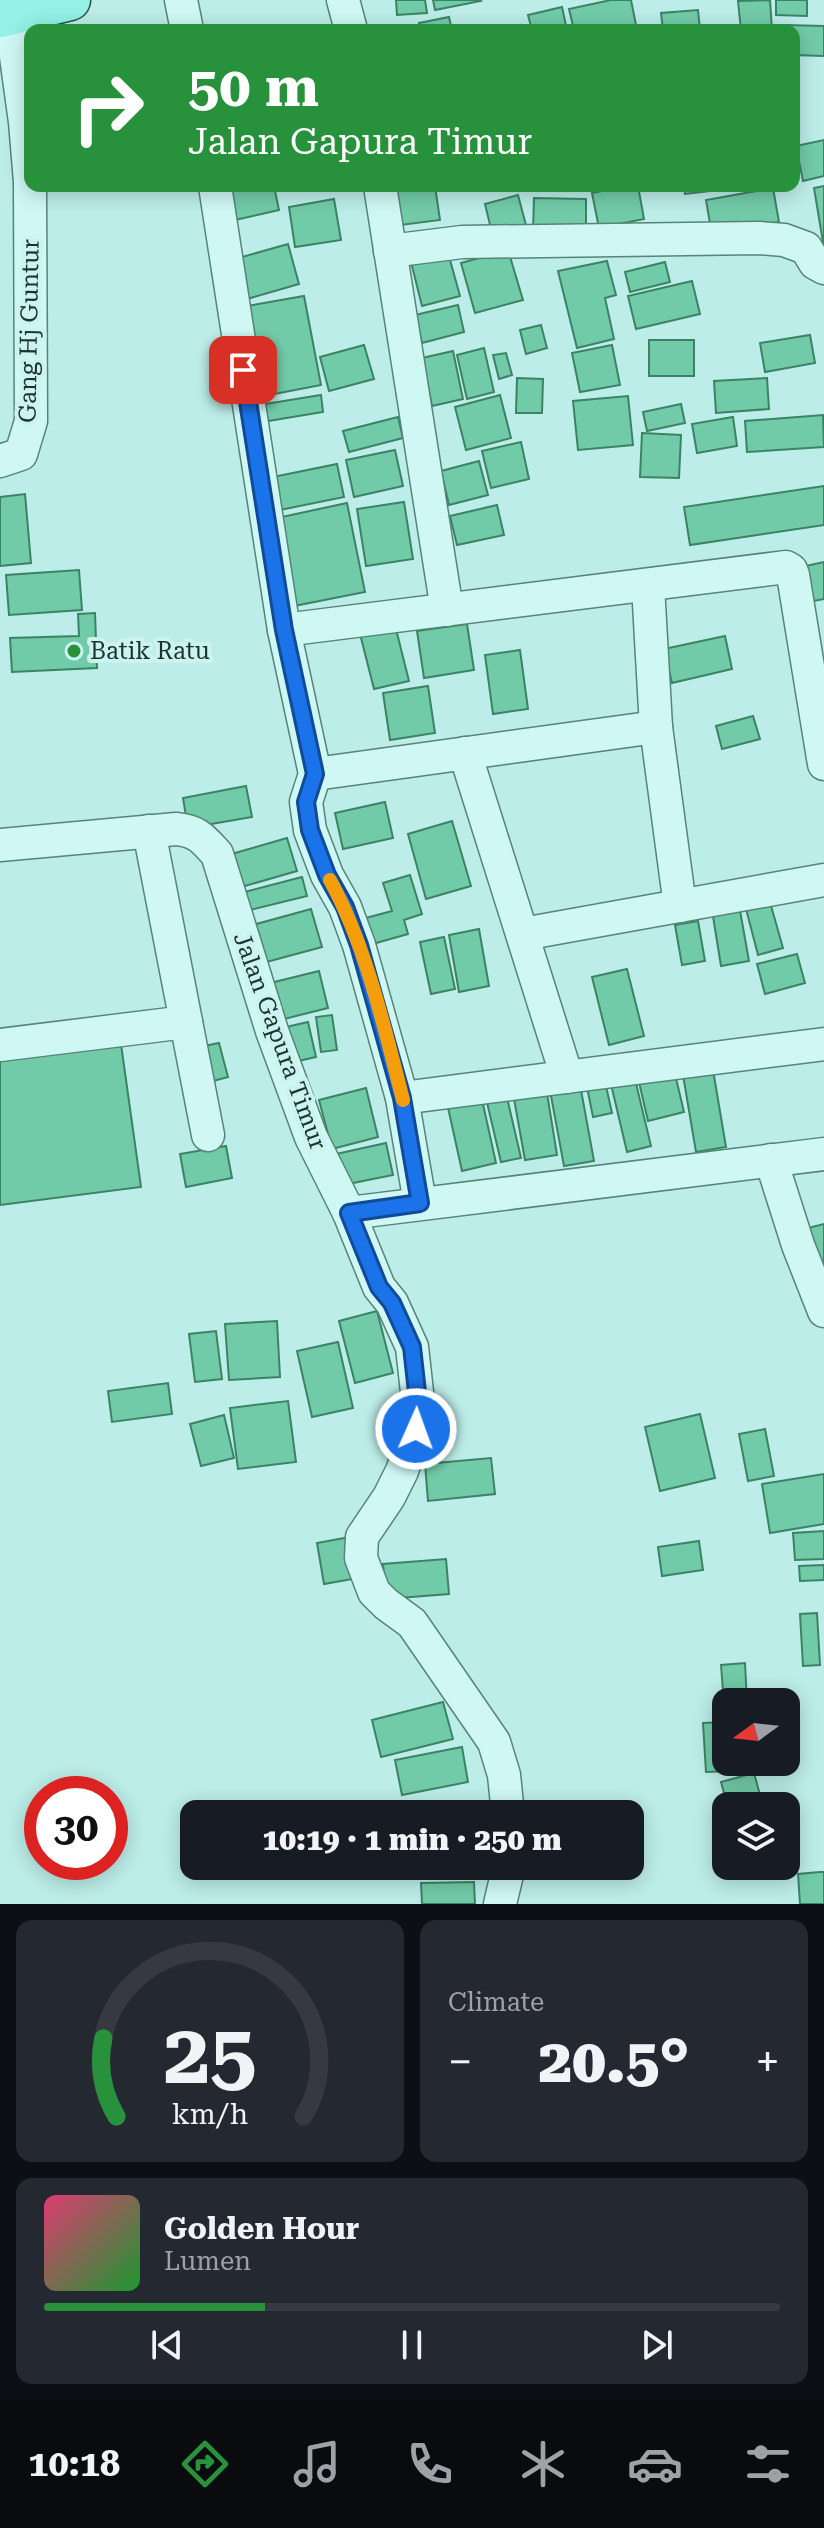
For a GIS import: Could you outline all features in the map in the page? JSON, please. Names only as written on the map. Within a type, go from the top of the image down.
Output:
[{"type":"main road","points":[[5,15],[70,0]]},
{"type":"street","points":[[181,0],[186,24]]},
{"type":"street","points":[[343,0],[349,24]]},
{"type":"street","name":"Gang Hj Guntur","points":[[5,15],[24,117]]},
{"type":"street","name":"Gang Hj Guntur","points":[[0,461],[21,454],[31,421],[30,192]]},
{"type":"street","points":[[216,192],[284,630],[315,774],[306,802],[310,830],[359,945],[402,1098],[420,1203]]},
{"type":"street","points":[[381,192],[447,610]]},
{"type":"street","points":[[390,251],[462,242],[759,238],[784,240],[806,248],[815,263],[824,268]]},
{"type":"street","points":[[284,630],[786,567],[791,570],[824,764]]},
{"type":"street","points":[[648,586],[656,727],[680,906]]},
{"type":"street","points":[[315,774],[656,727]]},
{"type":"street","points":[[465,753],[567,1077]]},
{"type":"street","name":"Jalan Gapura Timur","points":[[0,845],[176,829],[191,830],[217,854],[286,1071],[311,1137],[349,1213],[379,1287],[392,1303],[412,1347],[418,1401],[416,1429],[402,1471],[362,1537],[361,1558],[374,1592],[412,1623],[494,1742],[504,1775],[507,1800]]},
{"type":"street","points":[[149,831],[208,1135]]},
{"type":"street","points":[[523,934],[824,880]]},
{"type":"street","points":[[0,1045],[186,1022]]},
{"type":"street","points":[[402,1098],[824,1044]]},
{"type":"street","points":[[349,1213],[824,1154]]},
{"type":"street","points":[[771,1160],[798,1245],[824,1311]]},
{"type":"street","points":[[500,1904],[506,1880]]},
{"type":"building","points":[[396,0],[425,0],[427,13],[397,15]]},
{"type":"building","points":[[433,0],[480,0],[481,1],[435,10]]},
{"type":"building","points":[[611,0],[631,0],[636,24],[573,24],[569,9]]},
{"type":"building","points":[[770,0],[772,24],[740,24],[738,1]]},
{"type":"building","points":[[776,0],[807,0],[807,16],[776,15]]},
{"type":"building","points":[[562,7],[566,24],[530,24],[528,15]]},
{"type":"building","points":[[698,10],[699,24],[662,24],[661,13]]},
{"type":"building","points":[[449,17],[451,24],[419,24]]},
{"type":"building","points":[[800,25],[824,26],[824,56],[800,55]]},
{"type":"building","points":[[824,140],[824,176],[803,181],[800,145]]},
{"type":"building","points":[[824,186],[824,248],[814,188]]},
{"type":"building","points":[[224,192],[275,192],[279,210],[231,221]]},
{"type":"building","points":[[397,192],[436,192],[440,220],[401,225]]},
{"type":"building","points":[[639,192],[644,219],[599,228],[592,193]]},
{"type":"building","points":[[751,192],[774,192],[779,222],[712,235],[706,200]]},
{"type":"building","points":[[518,195],[527,229],[493,237],[485,204]]},
{"type":"building","points":[[534,198],[586,199],[586,230],[533,230]]},
{"type":"building","points":[[334,199],[341,240],[295,247],[289,207]]},
{"type":"building","points":[[288,244],[299,284],[247,299],[235,259]]},
{"type":"building","points":[[447,249],[460,296],[422,306],[410,258]]},
{"type":"building","points":[[508,250],[523,300],[475,313],[461,263]]},
{"type":"building","points":[[607,261],[616,295],[605,298],[614,339],[577,348],[558,271]]},
{"type":"building","points":[[665,262],[670,282],[630,292],[625,272]]},
{"type":"building","points":[[692,281],[700,314],[636,329],[628,296]]},
{"type":"building","points":[[304,296],[321,385],[264,396],[247,306]]},
{"type":"building","points":[[458,305],[464,332],[422,343],[415,315]]},
{"type":"building","points":[[541,325],[547,348],[526,354],[520,330]]},
{"type":"building","points":[[810,335],[815,363],[765,372],[760,343]]},
{"type":"building","points":[[649,340],[694,340],[694,376],[649,376]]},
{"type":"building","points":[[364,345],[374,379],[329,391],[320,357]]},
{"type":"building","points":[[612,345],[620,385],[580,392],[572,353]]},
{"type":"building","points":[[484,348],[494,392],[467,399],[457,355]]},
{"type":"building","points":[[453,351],[463,399],[432,406],[422,358]]},
{"type":"building","points":[[506,353],[512,375],[499,379],[493,355]]},
{"type":"building","points":[[517,378],[543,379],[542,413],[516,413]]},
{"type":"building","points":[[767,378],[769,409],[716,413],[714,381]]},
{"type":"building","points":[[321,395],[323,412],[268,421],[265,404]]},
{"type":"building","points":[[500,395],[511,438],[466,450],[455,407]]},
{"type":"building","points":[[628,396],[633,445],[578,450],[573,401]]},
{"type":"building","points":[[681,404],[685,423],[647,431],[643,412]]},
{"type":"building","points":[[823,415],[824,447],[747,452],[745,421]]},
{"type":"building","points":[[398,417],[403,438],[349,452],[343,431]]},
{"type":"building","points":[[733,417],[737,446],[697,453],[692,424]]},
{"type":"building","points":[[642,433],[681,435],[679,478],[640,477]]},
{"type":"building","points":[[521,442],[529,479],[491,488],[482,451]]},
{"type":"building","points":[[395,450],[403,486],[354,497],[346,460]]},
{"type":"building","points":[[479,461],[488,495],[449,505],[441,471]]},
{"type":"building","points":[[337,464],[344,497],[275,511],[268,478]]},
{"type":"building","points":[[824,486],[824,525],[690,545],[684,507]]},
{"type":"building","points":[[25,494],[31,563],[0,566],[0,497]]},
{"type":"building","points":[[404,502],[413,559],[366,566],[357,509]]},
{"type":"building","points":[[347,503],[365,592],[294,606],[277,518]]},
{"type":"building","points":[[497,505],[504,535],[457,545],[450,516]]},
{"type":"building","points":[[824,562],[824,599],[808,602],[801,567]]},
{"type":"building","points":[[79,570],[82,610],[9,615],[6,575]]},
{"type":"building","points":[[95,613],[97,668],[12,672],[10,638],[79,636],[78,614]]},
{"type":"building","points":[[394,621],[409,681],[374,689],[359,630]]},
{"type":"building","points":[[467,624],[474,670],[424,678],[417,631]]},
{"type":"building","points":[[725,636],[732,669],[672,683],[664,649]]},
{"type":"building","points":[[520,650],[528,709],[493,714],[485,655]]},
{"type":"building","points":[[428,686],[435,733],[390,740],[383,693]]},
{"type":"building","points":[[753,716],[760,739],[722,749],[716,726]]},
{"type":"building","points":[[246,786],[252,817],[188,828],[183,798]]},
{"type":"building","points":[[385,802],[393,838],[343,849],[335,813]]},
{"type":"building","points":[[452,821],[471,886],[426,899],[408,834]]},
{"type":"building","points":[[287,838],[297,871],[238,888],[228,855]]},
{"type":"building","points":[[410,875],[422,914],[404,920],[408,934],[369,945],[362,919],[392,911],[383,883]]},
{"type":"building","points":[[302,877],[307,896],[246,911],[241,893]]},
{"type":"building","points":[[768,895],[783,948],[758,955],[744,901]]},
{"type":"building","points":[[739,905],[749,961],[721,966],[712,910]]},
{"type":"building","points":[[311,909],[322,947],[259,964],[249,926]]},
{"type":"building","points":[[698,921],[705,961],[682,965],[675,925]]},
{"type":"building","points":[[479,929],[489,986],[459,992],[449,935]]},
{"type":"building","points":[[444,937],[455,989],[431,994],[420,942]]},
{"type":"building","points":[[797,954],[805,983],[765,994],[757,964]]},
{"type":"building","points":[[627,969],[644,1036],[609,1045],[592,977]]},
{"type":"building","points":[[319,971],[328,1008],[276,1021],[266,984]]},
{"type":"building","points":[[332,1015],[337,1050],[321,1052],[316,1017]]},
{"type":"building","points":[[308,1022],[316,1057],[294,1062],[286,1027]]},
{"type":"building","points":[[120,1037],[141,1187],[0,1205],[0,1053]]},
{"type":"building","points":[[219,1043],[228,1077],[213,1081],[204,1046]]},
{"type":"building","points":[[713,1070],[726,1147],[696,1152],[683,1075]]},
{"type":"building","points":[[675,1074],[684,1112],[648,1121],[639,1082]]},
{"type":"building","points":[[634,1075],[651,1146],[627,1152],[610,1080]]},
{"type":"building","points":[[604,1077],[612,1113],[593,1117],[586,1082]]},
{"type":"building","points":[[579,1079],[594,1161],[564,1166],[549,1085]]},
{"type":"building","points":[[546,1087],[557,1155],[525,1160],[513,1093]]},
{"type":"building","points":[[366,1088],[378,1137],[332,1149],[319,1100]]},
{"type":"building","points":[[505,1089],[521,1158],[501,1162],[485,1094]]},
{"type":"building","points":[[481,1095],[496,1163],[462,1171],[447,1103]]},
{"type":"building","points":[[386,1143],[393,1175],[343,1185],[336,1154]]},
{"type":"building","points":[[226,1146],[232,1178],[186,1187],[180,1154]]},
{"type":"building","points":[[824,1224],[824,1265],[817,1267],[808,1228]]},
{"type":"building","points":[[377,1311],[393,1373],[355,1383],[339,1321]]},
{"type":"building","points":[[277,1321],[280,1377],[229,1380],[225,1324]]},
{"type":"building","points":[[216,1331],[222,1379],[195,1382],[189,1334]]},
{"type":"building","points":[[338,1342],[353,1408],[312,1417],[297,1351]]},
{"type":"building","points":[[168,1383],[172,1414],[112,1422],[108,1391]]},
{"type":"building","points":[[288,1401],[296,1462],[238,1469],[230,1408]]},
{"type":"building","points":[[700,1414],[715,1478],[660,1491],[645,1427]]},
{"type":"building","points":[[224,1415],[234,1458],[201,1466],[190,1424]]},
{"type":"building","points":[[765,1429],[774,1476],[748,1481],[739,1434]]},
{"type":"building","points":[[491,1458],[495,1494],[428,1501],[425,1464]]},
{"type":"building","points":[[824,1474],[824,1524],[770,1533],[762,1484]]},
{"type":"building","points":[[824,1531],[824,1559],[795,1560],[793,1533]]},
{"type":"building","points":[[350,1537],[358,1578],[324,1584],[317,1543]]},
{"type":"building","points":[[699,1541],[703,1570],[662,1576],[658,1547]]},
{"type":"building","points":[[446,1559],[449,1594],[386,1599],[383,1564]]},
{"type":"building","points":[[824,1565],[824,1580],[800,1581],[799,1566]]},
{"type":"building","points":[[817,1613],[820,1665],[803,1666],[800,1614]]},
{"type":"building","points":[[745,1663],[746,1688],[723,1688],[721,1665]]},
{"type":"building","points":[[443,1702],[453,1739],[381,1757],[372,1720]]},
{"type":"building","points":[[703,1723],[712,1723],[712,1772],[706,1772]]},
{"type":"building","points":[[462,1747],[468,1782],[402,1795],[395,1760]]},
{"type":"building","points":[[755,1776],[759,1792],[724,1792],[721,1782]]},
{"type":"building","points":[[824,1872],[824,1904],[800,1904],[800,1874]]},
{"type":"building","points":[[474,1882],[475,1904],[422,1904],[421,1883]]},
{"type":"slow traffic","points":[[330,880],[345,907],[359,945],[403,1100]]},
{"type":"place","name":"Batik Ratu","points":[[74,651]]},
{"type":"route","points":[[243,370],[284,630],[315,774],[306,802],[310,830],[359,945],[402,1098],[420,1203],[349,1213],[379,1287],[392,1303],[412,1347],[417,1373],[416,1429]]}]
